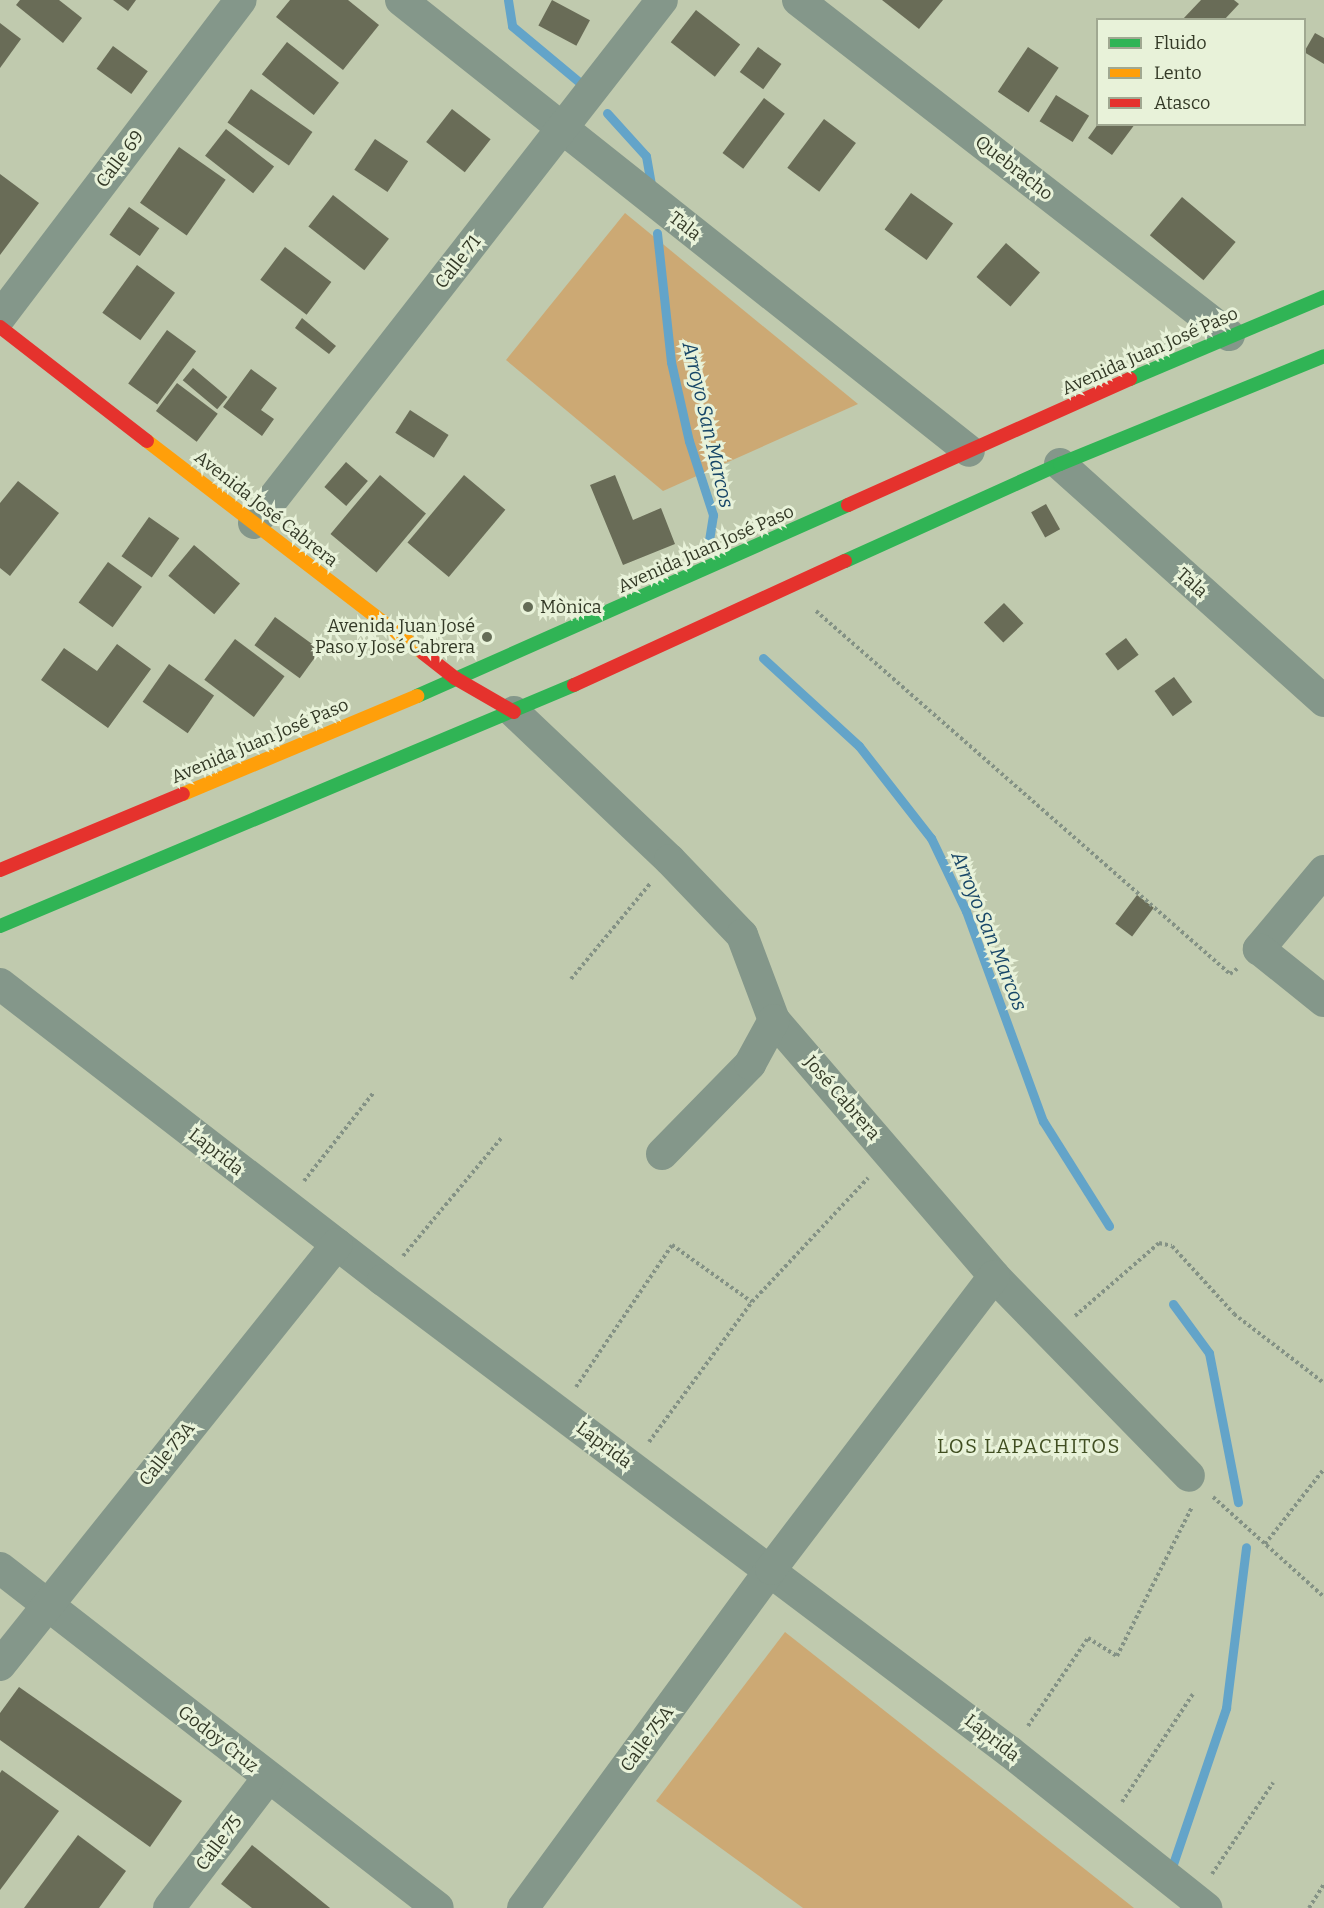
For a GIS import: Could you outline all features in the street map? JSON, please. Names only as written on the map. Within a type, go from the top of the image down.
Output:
[{"type":"main road","name":"Avenida Juan José Paso","points":[[0,870],[455,678],[1230,335],[1324,297]]},
{"type":"main road","name":"Avenida José Cabrera","points":[[0,327],[455,678],[514,712]]},
{"type":"main road","points":[[0,926],[514,712],[1060,464],[1324,356]]},
{"type":"street","name":"Calle 69","points":[[0,317],[240,0]]},
{"type":"street","name":"Tala","points":[[401,0],[969,451]]},
{"type":"street","name":"Calle 71","points":[[254,523],[662,0]]},
{"type":"street","name":"Quebracho","points":[[798,0],[1230,335]]},
{"type":"street","name":"Tala","points":[[1060,464],[1324,701]]},
{"type":"street","name":"José Cabrera","points":[[514,712],[670,860],[742,935],[774,1020],[994,1276],[1195,1482]]},
{"type":"street","points":[[1324,871],[1259,949],[1324,1001]]},
{"type":"street","name":"Laprida","points":[[0,984],[383,1280],[771,1569],[1010,1752],[1201,1904]]},
{"type":"street","points":[[662,1154],[750,1064],[774,1020]]},
{"type":"street","name":"Calle 73A","points":[[0,1665],[46,1603],[337,1244]]},
{"type":"street","name":"Calle 75A","points":[[523,1908],[771,1569],[994,1276]]},
{"type":"street","name":"Godoy Cruz","points":[[0,1568],[438,1908]]},
{"type":"street","name":"Calle 75","points":[[169,1908],[268,1778]]},
{"type":"path","points":[[788,586],[1230,974],[1259,949]]},
{"type":"path","points":[[571,980],[670,860]]},
{"type":"path","points":[[285,1205],[374,1092]]},
{"type":"path","points":[[383,1280],[502,1137]]},
{"type":"path","points":[[632,1466],[752,1302],[891,1154]]},
{"type":"path","points":[[1052,1336],[1159,1243],[1172,1246],[1234,1314],[1324,1383]]},
{"type":"path","points":[[559,1411],[672,1245],[752,1302]]},
{"type":"path","points":[[1265,1544],[1324,1469]]},
{"type":"path","points":[[1010,1752],[1088,1638],[1117,1656],[1195,1482],[1324,1597]]},
{"type":"path","points":[[1106,1828],[1193,1694]]},
{"type":"path","points":[[1201,1904],[1273,1783]]},
{"type":"path","points":[[1309,1908],[1324,1884]]},
{"type":"shaded area","points":[[625,213],[858,404],[663,491],[506,360]]},
{"type":"shaded area","points":[[785,1632],[1134,1908],[803,1908],[656,1801]]},
{"type":"building","points":[[20,0],[59,0],[82,18],[63,43],[16,5]]},
{"type":"building","points":[[113,0],[136,0],[128,11]]},
{"type":"building","points":[[290,0],[348,0],[379,25],[343,70],[276,17]]},
{"type":"building","points":[[552,0],[590,20],[576,46],[538,26]]},
{"type":"building","points":[[882,0],[943,0],[919,29]]},
{"type":"building","points":[[1201,0],[1234,0],[1239,4],[1226,18],[1184,18]]},
{"type":"building","points":[[696,10],[740,44],[715,77],[671,42]]},
{"type":"building","points":[[0,23],[21,39],[0,68]]},
{"type":"building","points":[[1315,33],[1324,38],[1324,64],[1306,53],[1306,49]]},
{"type":"building","points":[[287,42],[339,83],[314,115],[262,74]]},
{"type":"building","points":[[113,46],[148,71],[131,94],[97,69]]},
{"type":"building","points":[[758,47],[781,64],[763,89],[740,72]]},
{"type":"building","points":[[1028,47],[1059,68],[1028,112],[998,92]]},
{"type":"building","points":[[251,89],[312,132],[289,166],[227,123]]},
{"type":"building","points":[[1056,95],[1089,116],[1073,142],[1040,121]]},
{"type":"building","points":[[764,98],[785,114],[743,169],[722,153]]},
{"type":"building","points":[[452,109],[491,139],[465,172],[426,142]]},
{"type":"building","points":[[824,119],[856,143],[819,192],[787,168]]},
{"type":"building","points":[[1097,126],[1134,126],[1112,155],[1088,138]]},
{"type":"building","points":[[226,129],[274,167],[253,193],[205,156]]},
{"type":"building","points":[[375,139],[408,161],[387,192],[354,170]]},
{"type":"building","points":[[179,147],[226,180],[187,235],[140,203]]},
{"type":"building","points":[[0,174],[39,203],[0,255]]},
{"type":"building","points":[[911,193],[953,224],[927,260],[885,229]]},
{"type":"building","points":[[333,195],[389,239],[364,270],[308,227]]},
{"type":"building","points":[[1182,197],[1236,242],[1203,280],[1150,235]]},
{"type":"building","points":[[129,207],[159,228],[140,256],[109,235]]},
{"type":"building","points":[[1006,243],[1040,273],[1010,306],[976,277]]},
{"type":"building","points":[[285,247],[331,282],[307,315],[260,280]]},
{"type":"building","points":[[137,265],[175,293],[140,340],[102,313]]},
{"type":"building","points":[[302,318],[336,346],[329,354],[295,328]]},
{"type":"building","points":[[167,330],[196,351],[157,405],[128,383]]},
{"type":"building","points":[[193,368],[227,397],[217,409],[183,380]]},
{"type":"building","points":[[251,369],[277,388],[261,410],[274,419],[262,436],[223,407]]},
{"type":"building","points":[[177,383],[218,414],[197,442],[156,411]]},
{"type":"building","points":[[410,410],[449,435],[434,458],[395,433]]},
{"type":"building","points":[[346,462],[368,481],[346,506],[324,487]]},
{"type":"building","points":[[380,475],[426,514],[376,573],[331,534]]},
{"type":"building","points":[[464,475],[505,510],[449,577],[407,542]]},
{"type":"building","points":[[615,475],[633,520],[661,508],[675,544],[623,565],[590,485]]},
{"type":"building","points":[[18,481],[59,513],[10,576],[0,568],[0,503]]},
{"type":"building","points":[[1046,504],[1060,529],[1045,538],[1031,512]]},
{"type":"building","points":[[149,517],[179,538],[152,578],[121,556]]},
{"type":"building","points":[[194,545],[240,584],[214,614],[168,576]]},
{"type":"building","points":[[108,562],[142,587],[113,627],[79,602]]},
{"type":"building","points":[[1004,603],[1023,623],[1003,643],[984,622]]},
{"type":"building","points":[[275,617],[320,650],[300,678],[254,645]]},
{"type":"building","points":[[1126,638],[1139,655],[1118,670],[1105,654]]},
{"type":"building","points":[[235,639],[285,676],[254,717],[204,680]]},
{"type":"building","points":[[117,644],[151,669],[108,728],[41,680],[64,648],[97,671]]},
{"type":"building","points":[[169,664],[214,696],[188,733],[143,702]]},
{"type":"building","points":[[1174,677],[1192,702],[1173,716],[1155,691]]},
{"type":"building","points":[[1137,895],[1154,908],[1132,936],[1115,924]]},
{"type":"building","points":[[19,1687],[182,1801],[150,1847],[0,1740],[0,1713]]},
{"type":"building","points":[[2,1770],[59,1811],[0,1890],[0,1773]]},
{"type":"building","points":[[78,1835],[126,1871],[99,1908],[24,1908]]},
{"type":"building","points":[[252,1845],[330,1908],[252,1908],[221,1884]]},
{"type":"waterway","name":"Arroyo San Marcos","points":[[508,0],[512,26],[584,86]]},
{"type":"waterway","name":"Arroyo San Marcos","points":[[607,113],[646,156],[652,189]]},
{"type":"waterway","name":"Arroyo San Marcos","points":[[657,233],[671,362],[689,441],[713,515],[707,553]]},
{"type":"waterway","name":"Arroyo San Marcos","points":[[763,658],[859,746],[931,838],[966,911],[1043,1121],[1109,1226]]},
{"type":"waterway","name":"Arroyo San Marcos","points":[[1173,1304],[1209,1353],[1238,1502]]},
{"type":"waterway","name":"Arroyo San Marcos","points":[[1173,1864],[1226,1708],[1246,1547]]},
{"type":"traffic: fast","points":[[1130,379],[1324,297]]},
{"type":"traffic: fast","points":[[845,561],[1060,464],[1324,356]]},
{"type":"traffic: fast","points":[[417,696],[848,505]]},
{"type":"traffic: fast","points":[[0,926],[574,685]]},
{"type":"traffic: slow","points":[[147,441],[423,653]]},
{"type":"traffic: slow","points":[[183,794],[417,696]]},
{"type":"traffic: jam","points":[[0,327],[147,441]]},
{"type":"traffic: jam","points":[[848,505],[1130,379]]},
{"type":"traffic: jam","points":[[574,685],[845,561]]},
{"type":"traffic: jam","points":[[423,653],[455,678],[514,712]]},
{"type":"traffic: jam","points":[[0,870],[183,794]]},
{"type":"place","name":"Mònica","points":[[528,607]]},
{"type":"place","name":"Avenida Juan José Paso y José Cabrera","points":[[487,637]]},
{"type":"district","name":"LOS LAPACHITOS","points":[[1029,1446]]}]
